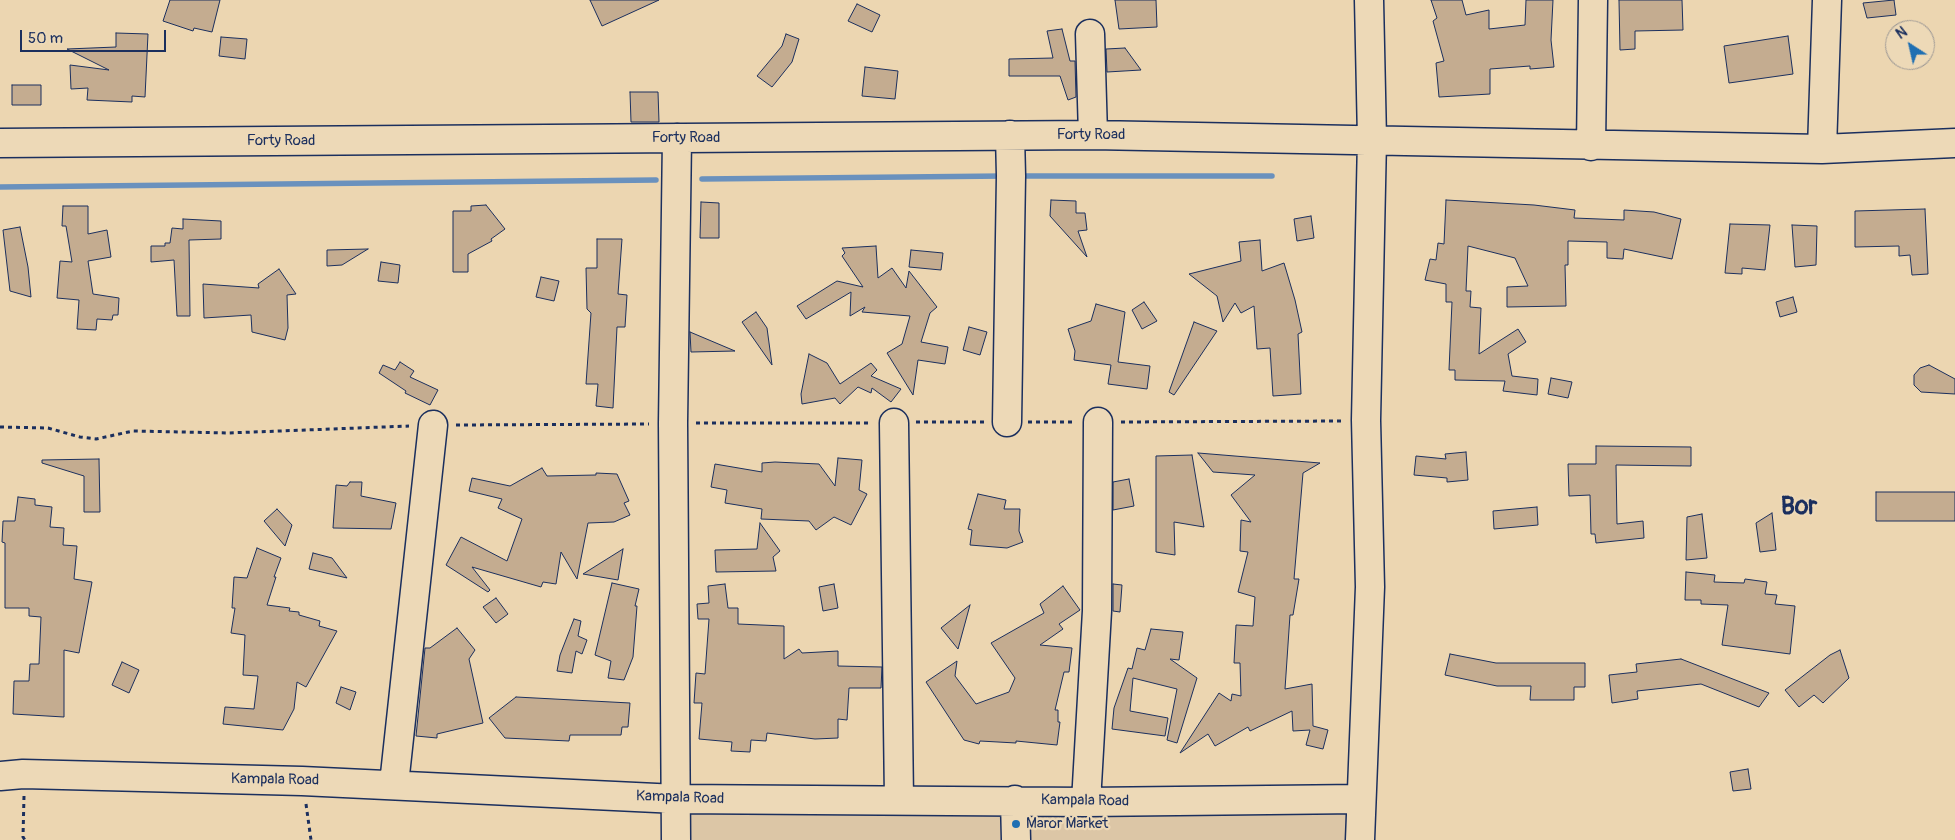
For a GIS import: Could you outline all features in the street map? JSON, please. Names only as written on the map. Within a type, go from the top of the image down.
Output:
[{"type":"street","points":[[1360,840],[1360,799],[1370,587],[1366,420],[1372,139],[1369,0]]},
{"type":"street","points":[[1591,146],[1593,0]]},
{"type":"street","points":[[1822,149],[1827,0]]},
{"type":"street","points":[[1090,34],[1093,135]]},
{"type":"street","points":[[1007,422],[1010,135]]},
{"type":"street","name":"Forty Road","points":[[0,143],[1093,135],[1822,149],[1955,143]]},
{"type":"street","points":[[676,840],[673,423],[677,138]]},
{"type":"street","points":[[894,422],[899,800]]},
{"type":"street","points":[[1086,802],[1097,611],[1098,422]]},
{"type":"street","points":[[394,784],[433,425]]},
{"type":"street","name":"Kampala Road","points":[[12,775],[394,784],[677,799],[1086,802],[1360,799]]},
{"type":"street","points":[[1016,800],[1016,840]]},
{"type":"path","points":[[12,775],[25,823],[23,837],[26,840]]},
{"type":"path","points":[[302,781],[312,840]]},
{"type":"shaded area","name":"Maror Market","points":[[672,804],[1360,808],[1361,840],[671,840]]},
{"type":"building","points":[[170,0],[220,0],[212,32],[194,28],[193,31],[163,21]]},
{"type":"building","points":[[590,0],[659,0],[602,26]]},
{"type":"building","points":[[1115,0],[1156,0],[1157,27],[1119,29]]},
{"type":"building","points":[[1431,0],[1462,0],[1466,15],[1489,10],[1489,29],[1525,25],[1526,0],[1553,0],[1551,40],[1554,67],[1530,69],[1530,66],[1490,69],[1490,94],[1439,97],[1436,63],[1444,61],[1433,21],[1437,18]]},
{"type":"building","points":[[1619,0],[1682,0],[1683,30],[1635,31],[1635,49],[1620,50]]},
{"type":"building","points":[[1894,0],[1896,15],[1867,18],[1863,3]]},
{"type":"building","points":[[857,4],[880,15],[872,32],[848,21]]},
{"type":"building","points":[[1062,29],[1070,61],[1075,61],[1076,97],[1068,100],[1060,76],[1009,76],[1009,59],[1053,58],[1047,31]]},
{"type":"building","points":[[116,33],[148,34],[145,97],[132,96],[132,102],[87,100],[88,88],[71,89],[70,65],[109,70],[67,49],[116,47]]},
{"type":"building","points":[[786,34],[799,39],[792,62],[772,87],[757,76],[782,46]]},
{"type":"building","points":[[1788,36],[1793,74],[1729,83],[1724,46]]},
{"type":"building","points":[[221,37],[247,39],[245,59],[219,56]]},
{"type":"building","points":[[1125,48],[1141,70],[1107,72],[1106,49]]},
{"type":"building","points":[[865,67],[898,71],[895,99],[862,96]]},
{"type":"building","points":[[12,85],[41,85],[41,105],[12,105]]},
{"type":"building","points":[[630,92],[658,92],[659,122],[631,122]]},
{"type":"building","points":[[1051,200],[1076,201],[1076,213],[1085,213],[1087,230],[1078,231],[1087,257],[1050,216]]},
{"type":"building","points":[[1446,200],[1534,205],[1575,210],[1574,218],[1624,220],[1624,210],[1654,212],[1681,219],[1672,259],[1624,249],[1623,259],[1607,258],[1607,242],[1568,241],[1568,265],[1565,265],[1566,306],[1507,307],[1507,287],[1528,286],[1515,258],[1468,246],[1466,291],[1471,291],[1470,307],[1481,308],[1479,354],[1518,329],[1526,342],[1508,354],[1512,376],[1538,379],[1537,395],[1503,391],[1505,381],[1455,380],[1455,370],[1449,370],[1452,302],[1446,302],[1446,284],[1425,280],[1430,259],[1436,260],[1438,243],[1444,244]]},
{"type":"building","points":[[701,202],[719,203],[719,238],[700,238]]},
{"type":"building","points":[[486,205],[505,229],[491,239],[492,241],[468,254],[468,272],[453,272],[453,211],[471,211],[471,206]]},
{"type":"building","points":[[63,206],[88,206],[88,234],[107,230],[111,257],[88,261],[93,294],[119,298],[118,315],[113,315],[112,320],[97,319],[96,330],[77,329],[79,300],[57,298],[60,261],[72,262],[66,226],[62,226]]},
{"type":"building","points":[[1925,209],[1928,274],[1912,275],[1910,255],[1899,256],[1899,246],[1855,247],[1855,211]]},
{"type":"building","points":[[1311,216],[1314,238],[1297,241],[1294,219]]},
{"type":"building","points":[[183,219],[221,221],[221,239],[189,240],[190,316],[177,316],[174,260],[151,262],[151,246],[165,246],[165,243],[170,243],[172,228],[183,229]]},
{"type":"building","points":[[1730,224],[1770,225],[1765,270],[1742,268],[1742,274],[1725,273]]},
{"type":"building","points":[[1792,225],[1817,226],[1816,265],[1795,267]]},
{"type":"building","points":[[20,227],[28,267],[31,297],[10,291],[3,230]]},
{"type":"building","points":[[597,239],[622,239],[618,294],[627,295],[625,327],[617,327],[613,408],[596,406],[598,384],[586,384],[591,313],[587,309],[586,268],[597,268]]},
{"type":"building","points":[[1260,240],[1262,271],[1284,263],[1295,300],[1302,332],[1298,334],[1301,394],[1273,396],[1270,348],[1257,349],[1254,306],[1241,313],[1235,303],[1223,322],[1217,296],[1189,274],[1241,261],[1239,242]]},
{"type":"building","points":[[876,246],[878,278],[892,268],[906,288],[909,271],[937,307],[930,313],[921,342],[948,347],[945,364],[918,360],[913,395],[887,353],[902,344],[910,316],[862,312],[865,307],[850,316],[851,292],[806,319],[797,306],[837,281],[863,287],[842,256],[845,253],[842,248]]},
{"type":"building","points":[[368,249],[342,265],[327,266],[327,250]]},
{"type":"building","points":[[911,250],[943,253],[941,270],[909,267]]},
{"type":"building","points":[[381,262],[400,265],[398,283],[378,281]]},
{"type":"building","points":[[279,269],[296,294],[287,295],[288,328],[285,340],[252,332],[251,315],[204,318],[203,284],[259,288],[258,284]]},
{"type":"building","points":[[541,277],[559,281],[554,301],[536,297]]},
{"type":"building","points":[[1793,297],[1797,312],[1780,317],[1776,302]]},
{"type":"building","points":[[1144,302],[1157,321],[1142,329],[1132,310]]},
{"type":"building","points":[[1096,304],[1125,312],[1118,362],[1150,366],[1147,389],[1108,384],[1111,365],[1074,360],[1075,351],[1068,329],[1091,321]]},
{"type":"building","points":[[756,312],[767,328],[772,365],[742,322]]},
{"type":"building","points":[[1194,322],[1217,331],[1174,395],[1169,392]]},
{"type":"building","points":[[969,327],[987,332],[980,355],[963,350]]},
{"type":"building","points":[[690,332],[735,351],[691,352]]},
{"type":"building","points":[[809,354],[827,363],[840,384],[871,363],[877,370],[871,376],[901,389],[891,402],[872,388],[871,393],[858,387],[840,404],[835,398],[802,404],[801,394]]},
{"type":"building","points":[[400,362],[414,371],[410,377],[438,390],[430,405],[405,393],[406,391],[379,373],[383,365],[395,370]]},
{"type":"building","points":[[1929,365],[1955,379],[1955,394],[1921,392],[1914,385],[1914,375],[1920,368]]},
{"type":"building","points":[[1551,378],[1572,382],[1568,398],[1548,394]]},
{"type":"building","points":[[1596,446],[1691,447],[1691,466],[1616,465],[1617,524],[1643,521],[1644,538],[1596,543],[1595,534],[1591,534],[1590,495],[1569,496],[1568,464],[1596,464]]},
{"type":"building","points":[[1466,452],[1468,480],[1447,482],[1447,478],[1414,475],[1416,456],[1446,459],[1445,454]]},
{"type":"building","points":[[1198,453],[1320,463],[1303,473],[1294,579],[1299,579],[1293,615],[1290,615],[1285,689],[1312,684],[1313,726],[1328,730],[1323,749],[1306,745],[1310,730],[1293,731],[1292,711],[1250,731],[1248,727],[1215,746],[1208,734],[1180,753],[1219,693],[1231,701],[1232,694],[1241,696],[1240,663],[1234,663],[1236,625],[1253,626],[1255,597],[1238,592],[1248,552],[1240,551],[1241,520],[1251,522],[1231,495],[1255,475],[1213,472]]},
{"type":"building","points":[[1192,455],[1204,527],[1174,522],[1175,555],[1156,552],[1156,456]]},
{"type":"building","points":[[838,458],[862,460],[859,490],[867,494],[851,525],[834,517],[816,530],[809,521],[761,519],[762,509],[725,503],[727,490],[711,487],[715,464],[762,472],[762,463],[775,462],[819,464],[835,486]]},
{"type":"building","points":[[99,459],[100,512],[84,512],[84,476],[42,463],[42,460]]},
{"type":"building","points":[[542,468],[547,476],[596,475],[596,473],[617,474],[629,501],[624,503],[630,515],[614,522],[588,523],[577,579],[561,552],[556,584],[543,582],[541,587],[472,567],[490,590],[488,592],[446,565],[461,537],[507,561],[522,519],[498,508],[502,499],[469,491],[472,478],[510,486]]},
{"type":"building","points":[[1129,479],[1134,506],[1113,510],[1113,482]]},
{"type":"building","points":[[350,482],[362,482],[361,496],[396,503],[391,529],[333,528],[336,485],[347,486]]},
{"type":"building","points":[[1876,492],[1955,492],[1955,521],[1876,521]]},
{"type":"building","points":[[978,494],[1006,500],[1004,509],[1020,509],[1019,531],[1023,542],[1007,548],[970,545],[972,530],[968,529]]},
{"type":"building","points":[[18,497],[35,499],[35,505],[52,507],[50,527],[64,528],[63,545],[77,546],[74,579],[92,582],[79,653],[64,650],[64,717],[13,714],[14,681],[29,681],[30,664],[39,664],[41,617],[29,616],[29,608],[5,608],[3,521],[15,521]]},
{"type":"building","points":[[1537,507],[1538,525],[1494,529],[1493,511]]},
{"type":"building","points":[[277,509],[292,525],[285,546],[264,521]]},
{"type":"building","points":[[1772,513],[1776,550],[1760,552],[1756,523]]},
{"type":"building","points":[[1702,514],[1707,558],[1686,560],[1687,517]]},
{"type":"building","points":[[760,523],[780,551],[773,557],[776,571],[716,572],[715,550],[757,549]]},
{"type":"building","points":[[257,548],[281,558],[267,605],[290,608],[289,611],[299,612],[299,615],[320,621],[319,626],[337,631],[306,687],[297,682],[294,709],[283,730],[223,724],[225,707],[254,709],[258,676],[243,675],[245,635],[231,633],[235,608],[232,608],[234,577],[247,578]]},
{"type":"building","points":[[623,549],[618,580],[583,574]]},
{"type":"building","points":[[313,553],[332,558],[347,578],[309,569]]},
{"type":"building","points":[[1686,572],[1715,575],[1714,582],[1744,583],[1745,579],[1767,582],[1765,594],[1777,595],[1775,604],[1795,606],[1790,654],[1722,645],[1728,605],[1701,604],[1701,600],[1685,600]]},
{"type":"building","points":[[612,583],[639,589],[635,606],[637,606],[633,657],[624,680],[608,678],[611,661],[595,655]]},
{"type":"building","points":[[725,584],[728,608],[738,608],[738,624],[784,626],[784,659],[799,649],[802,653],[838,651],[838,666],[882,667],[881,688],[849,688],[847,720],[838,719],[838,738],[815,739],[767,733],[766,741],[751,740],[750,752],[731,751],[732,742],[699,739],[702,703],[694,703],[696,673],[705,674],[709,619],[698,619],[697,604],[709,603],[708,586]]},
{"type":"building","points":[[834,584],[838,608],[823,611],[819,587]]},
{"type":"building","points":[[1113,584],[1122,585],[1120,612],[1113,611]]},
{"type":"building","points":[[1063,586],[1080,610],[1059,624],[1063,629],[1040,645],[1072,648],[1069,672],[1064,672],[1055,710],[1058,710],[1058,722],[1060,722],[1057,745],[1016,741],[1016,743],[980,741],[979,744],[964,740],[926,682],[957,661],[955,676],[976,704],[1009,692],[1015,678],[991,643],[1044,613],[1040,604]]},
{"type":"building","points":[[496,598],[508,614],[496,623],[483,607]]},
{"type":"building","points":[[970,605],[958,649],[941,628]]},
{"type":"building","points":[[574,619],[581,621],[578,636],[587,640],[582,654],[576,651],[572,673],[557,671],[560,655]]},
{"type":"building","points":[[457,628],[475,650],[469,659],[483,723],[437,734],[437,738],[416,736],[425,648],[430,648]]},
{"type":"building","points":[[1151,629],[1183,632],[1179,660],[1170,659],[1197,678],[1177,743],[1167,740],[1177,689],[1133,678],[1130,711],[1168,718],[1165,736],[1112,729],[1114,708],[1128,668],[1132,669],[1137,648],[1145,650]]},
{"type":"building","points":[[1840,650],[1849,678],[1823,703],[1814,695],[1799,707],[1785,690],[1830,655]]},
{"type":"building","points":[[1450,654],[1496,663],[1585,663],[1585,687],[1574,687],[1574,700],[1530,700],[1531,686],[1497,686],[1445,675]]},
{"type":"building","points":[[1681,659],[1769,693],[1759,707],[1701,684],[1637,691],[1638,699],[1612,703],[1609,675],[1637,672],[1636,664]]},
{"type":"building","points":[[122,662],[139,670],[129,693],[112,685]]},
{"type":"building","points":[[341,687],[356,692],[350,710],[336,703]]},
{"type":"building","points":[[516,697],[630,703],[628,727],[622,727],[621,735],[570,735],[569,741],[505,738],[489,718]]},
{"type":"building","points":[[1748,769],[1751,789],[1733,791],[1730,772]]},
{"type":"waterway","points":[[702,179],[1005,176]]},
{"type":"waterway","points":[[1019,176],[1272,176]]},
{"type":"waterway","points":[[0,187],[656,180]]},
{"type":"place","name":"Maror Market","points":[[1016,824]]},
{"type":"district","name":"Bor","points":[[1799,508]]}]
